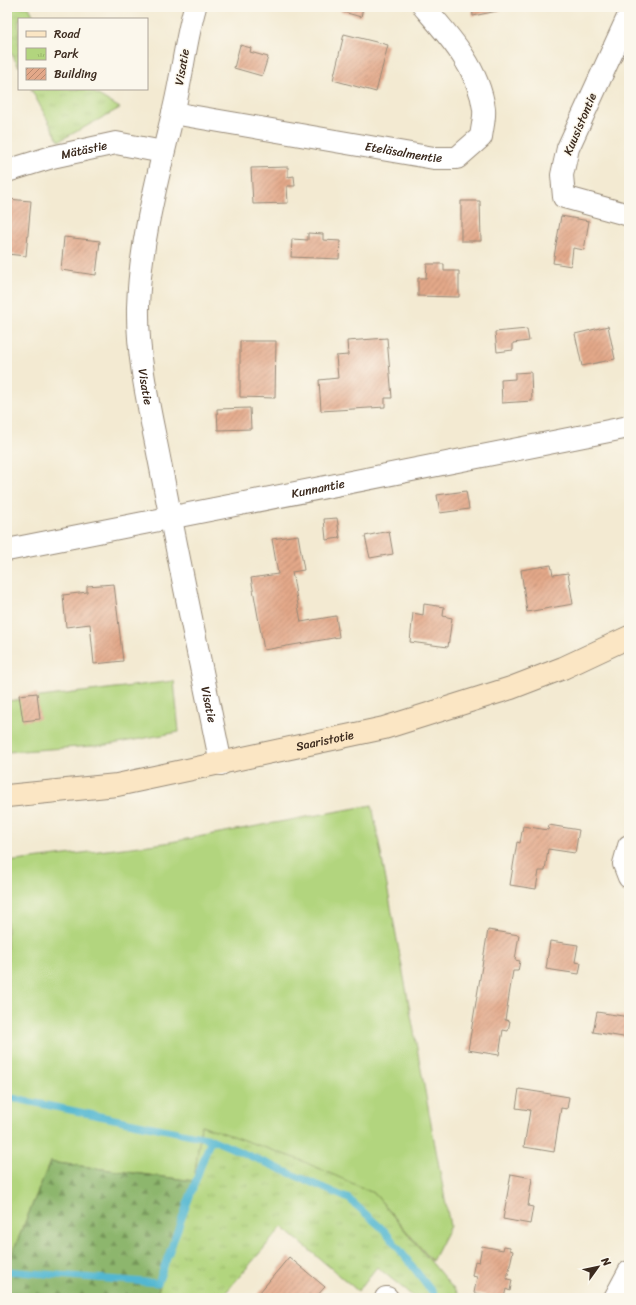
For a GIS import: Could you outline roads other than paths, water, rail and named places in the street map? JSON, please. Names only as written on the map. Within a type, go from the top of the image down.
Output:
[{"type":"main road","name":"Saaristotie","points":[[7,796],[117,785],[384,728],[511,688],[563,668],[629,637]]},
{"type":"street","name":"Visatie","points":[[195,7],[189,28],[173,113],[163,152],[144,250],[138,308],[141,362],[170,518],[221,764]]},
{"type":"street","name":"Eteläsalmentie","points":[[173,113],[434,158],[457,158],[481,137],[484,110],[475,74],[449,37],[424,7]]},
{"type":"street","name":"Kuusistontie","points":[[629,15],[568,148],[562,175],[564,197],[629,215]]},
{"type":"street","name":"Mätästie","points":[[7,171],[52,157],[116,143],[163,152]]},
{"type":"street","name":"Kunnantie","points":[[7,550],[629,427]]},
{"type":"street","points":[[629,846],[624,864],[629,877]]},
{"type":"street","points":[[615,1298],[629,1272]]},
{"type":"waterway","points":[[7,1097],[211,1139],[349,1199],[385,1231],[437,1298]]},
{"type":"waterway","points":[[7,1271],[158,1283],[211,1139]]}]
